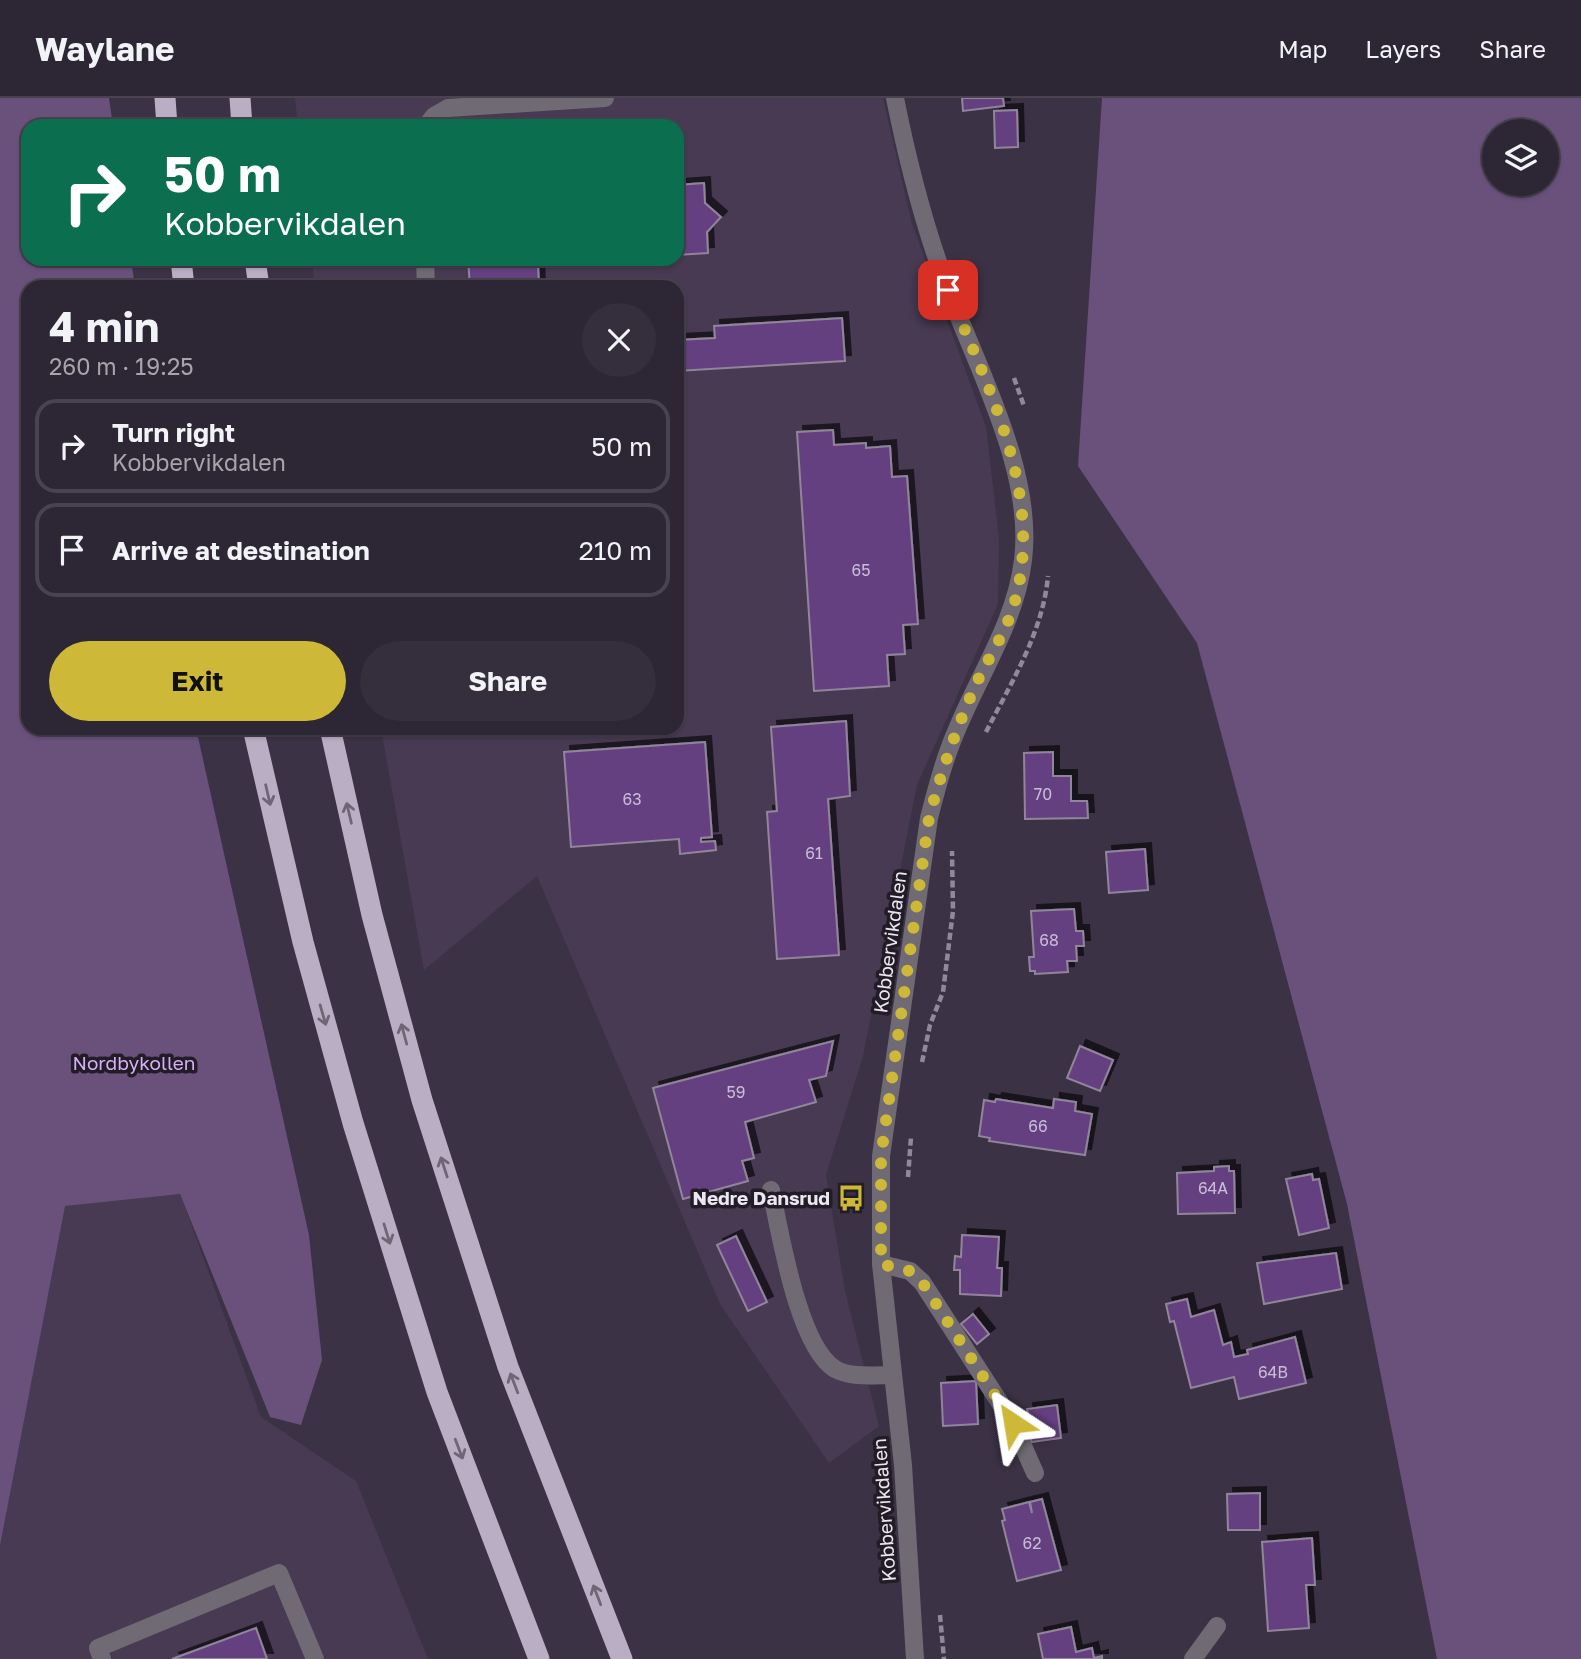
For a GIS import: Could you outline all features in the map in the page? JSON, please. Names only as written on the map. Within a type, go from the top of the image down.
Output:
[{"type":"highway","points":[[165,98],[166,119]]},
{"type":"highway","points":[[240,98],[242,119]]},
{"type":"highway","points":[[255,735],[303,942],[353,1123],[437,1392],[539,1659]]},
{"type":"highway","points":[[332,735],[372,915],[422,1100],[508,1367],[621,1659]]},
{"type":"street","points":[[432,119],[449,108],[605,98]]},
{"type":"street","name":"Kobbervikdalen","points":[[895,98],[922,208],[948,290],[1010,450],[1024,523],[1024,557],[1012,613],[956,729],[929,818],[881,1156],[881,1264],[903,1465],[915,1659]]},
{"type":"street","points":[[771,1190],[791,1280],[815,1346],[825,1361],[836,1370],[849,1374],[892,1375]]},
{"type":"street","points":[[881,1264],[910,1271],[922,1282],[1013,1423],[1035,1474]]},
{"type":"street","points":[[102,1659],[98,1648],[279,1573],[315,1659]]},
{"type":"street","points":[[1193,1659],[1217,1626]]},
{"type":"path","points":[[1012,374],[1025,408]]},
{"type":"path","points":[[984,735],[1039,621],[1046,596],[1049,564]]},
{"type":"path","points":[[920,1072],[930,1026],[943,992],[953,911],[951,845]]},
{"type":"path","points":[[908,1179],[912,1125]]},
{"type":"path","points":[[939,1604],[944,1659]]},
{"type":"shaded area","points":[[295,98],[883,98],[912,224],[986,427],[999,538],[998,604],[917,785],[863,1056],[826,1175],[845,1291],[879,1426],[829,1463],[720,1304],[537,876],[424,970],[382,735],[684,735],[684,280],[314,280],[313,266],[684,266],[684,119],[297,119]]},
{"type":"shaded area","points":[[180,1193],[261,1417],[356,1481],[428,1659],[0,1659],[0,1546],[64,1206]]},
{"type":"green space","name":"Nordbykollen","points":[[0,98],[109,98],[112,119],[21,119],[21,266],[132,266],[134,280],[21,280],[21,735],[198,735],[309,1235],[322,1360],[301,1425],[270,1417],[180,1194],[65,1206],[0,1546]]},
{"type":"green space","points":[[1102,98],[1581,98],[1581,1659],[1437,1659],[1347,1204],[1197,643],[1078,466]]},
{"type":"building","points":[[962,98],[1003,98],[1004,106],[963,111]]},
{"type":"building","points":[[1017,110],[1018,147],[995,148],[994,111]]},
{"type":"building","points":[[704,183],[705,203],[721,217],[707,232],[708,253],[684,255],[684,184]]},
{"type":"building","points":[[468,266],[538,266],[539,280],[470,280]]},
{"type":"building","points":[[842,318],[845,361],[684,371],[684,340],[715,338],[714,326]]},
{"type":"building","points":[[833,430],[834,445],[866,443],[866,448],[890,446],[892,477],[907,476],[918,624],[903,625],[905,654],[887,655],[889,686],[814,691],[797,432]]},
{"type":"building","points":[[846,721],[850,796],[828,799],[839,955],[777,959],[767,812],[777,811],[771,727]]},
{"type":"building","points":[[705,742],[712,837],[701,838],[701,842],[715,841],[716,850],[680,854],[679,839],[571,847],[564,752]]},
{"type":"building","points":[[1053,752],[1053,776],[1071,776],[1071,801],[1087,801],[1088,818],[1025,819],[1024,753]]},
{"type":"building","points":[[1145,849],[1148,890],[1109,893],[1106,852]]},
{"type":"building","points":[[1074,909],[1076,931],[1083,931],[1084,946],[1076,946],[1077,961],[1067,961],[1068,972],[1035,974],[1035,971],[1030,971],[1029,957],[1034,957],[1031,911]]},
{"type":"building","points":[[833,1041],[826,1076],[809,1080],[816,1102],[745,1122],[754,1158],[742,1161],[748,1181],[683,1199],[653,1088]]},
{"type":"building","points":[[1080,1046],[1113,1060],[1100,1091],[1067,1078]]},
{"type":"building","points":[[996,1099],[1053,1108],[1054,1099],[1076,1102],[1075,1111],[1092,1114],[1085,1155],[989,1141],[990,1138],[979,1136],[984,1100],[995,1102]]},
{"type":"building","points":[[1229,1166],[1229,1171],[1234,1171],[1235,1213],[1178,1214],[1177,1173],[1214,1171],[1214,1167]]},
{"type":"building","points":[[1312,1174],[1313,1180],[1319,1179],[1329,1228],[1299,1235],[1286,1179]]},
{"type":"building","points":[[962,1235],[999,1237],[997,1268],[1002,1268],[1001,1296],[960,1294],[960,1270],[954,1270],[955,1256],[961,1257]]},
{"type":"building","points":[[736,1236],[767,1302],[748,1311],[717,1245]]},
{"type":"building","points":[[1336,1253],[1342,1289],[1264,1304],[1257,1263]]},
{"type":"building","points":[[1187,1299],[1191,1317],[1214,1310],[1223,1345],[1231,1342],[1234,1357],[1248,1354],[1247,1350],[1295,1337],[1306,1383],[1239,1399],[1234,1377],[1191,1388],[1174,1321],[1170,1322],[1166,1304]]},
{"type":"building","points":[[973,1314],[989,1334],[977,1344],[961,1324]]},
{"type":"building","points":[[976,1381],[978,1424],[943,1426],[941,1383]]},
{"type":"building","points":[[1057,1405],[1061,1438],[1031,1442],[1027,1409]]},
{"type":"building","points":[[1260,1493],[1260,1530],[1228,1530],[1227,1494]]},
{"type":"building","points":[[1042,1499],[1061,1570],[1017,1581],[1002,1521],[1005,1520],[1002,1509],[1029,1502],[1032,1513],[1030,1502]]},
{"type":"building","points":[[1312,1538],[1315,1585],[1306,1585],[1309,1628],[1268,1631],[1262,1542]]},
{"type":"building","points":[[1071,1627],[1076,1652],[1092,1648],[1094,1658],[1102,1656],[1102,1659],[1043,1659],[1038,1634]]},
{"type":"building","points":[[256,1628],[267,1659],[172,1659]]},
{"type":"place","name":"Nedre Dansrud","points":[[851,1198]]},
{"type":"route","points":[[948,290],[1010,450],[1024,523],[1024,557],[1012,613],[956,729],[929,818],[881,1156],[881,1264],[910,1271],[922,1282],[1013,1423]]}]
